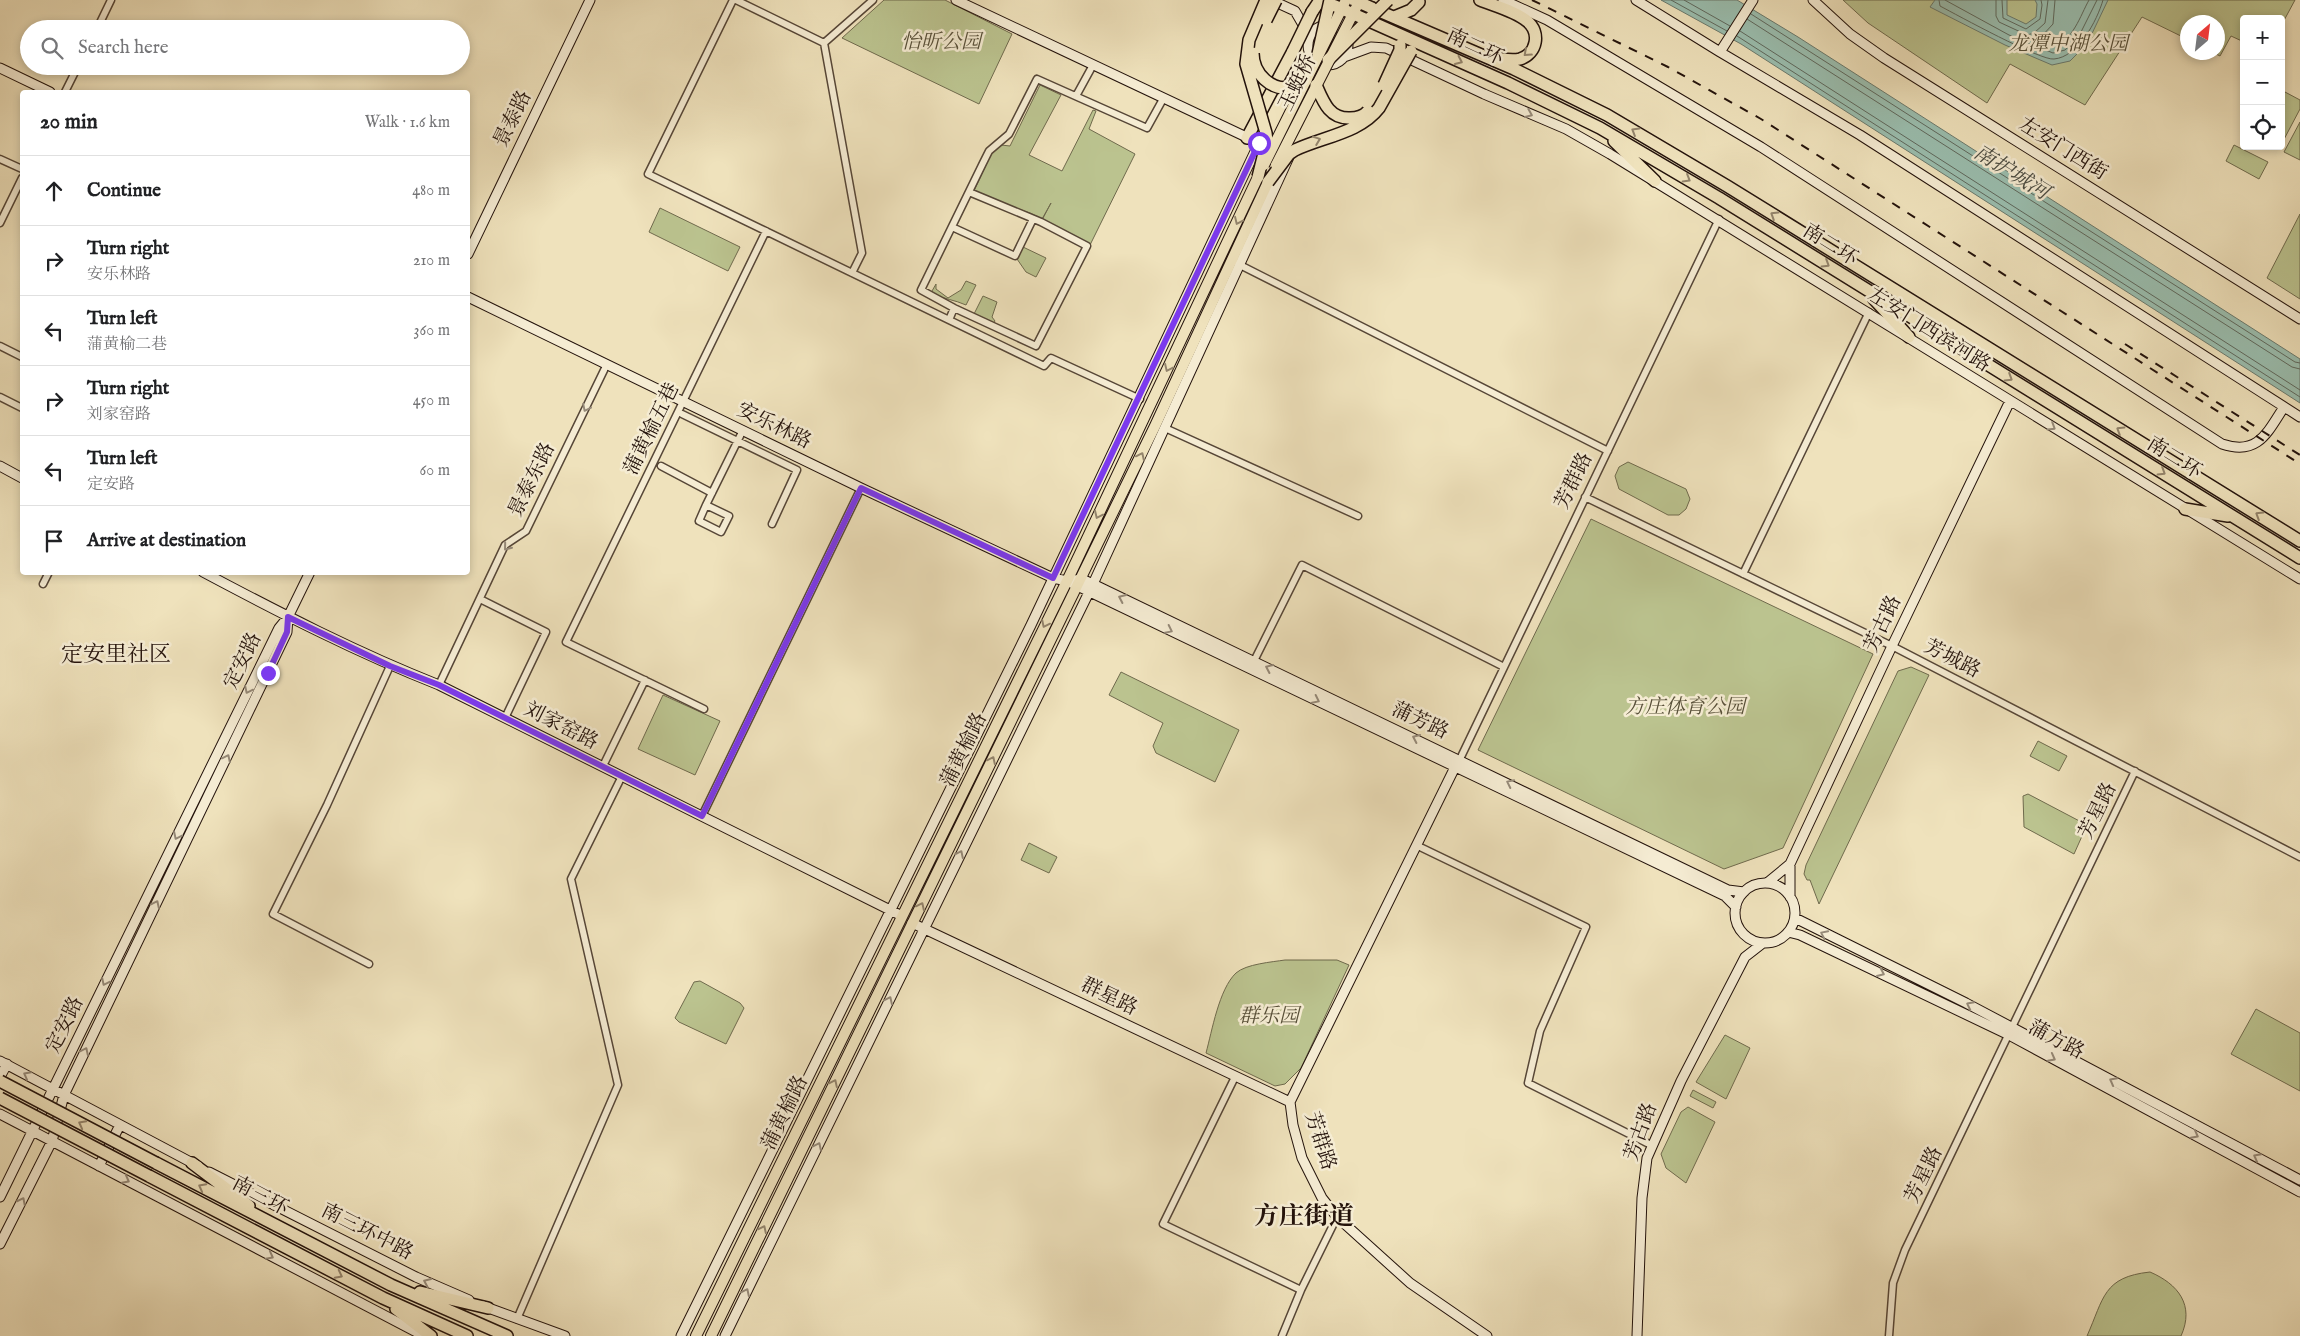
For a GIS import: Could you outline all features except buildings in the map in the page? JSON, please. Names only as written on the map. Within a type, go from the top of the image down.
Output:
[{"type":"highway","points":[[1263,179],[1267,141],[1266,133],[1246,64],[1249,40],[1266,0]]},
{"type":"highway","points":[[1276,0],[1255,44],[1252,55],[1254,66],[1265,80],[1278,87],[1294,87],[1311,82],[1324,103],[1334,114],[1346,118],[1364,115],[1378,98],[1400,50],[1400,45],[1393,31]]},
{"type":"highway","name":"南二环","points":[[1353,0],[1485,57],[1607,115],[1727,186],[2300,541]]},
{"type":"highway","points":[[1321,61],[1388,0]]},
{"type":"highway","points":[[1480,0],[1521,17],[1531,25],[1536,34],[1535,45],[1529,54],[1513,60],[1485,57]]},
{"type":"highway","points":[[1247,138],[1312,12],[1316,5],[1324,1],[1321,61]]},
{"type":"highway","name":"南二环","points":[[1324,1],[1427,46],[1600,128],[1864,288],[2300,558]]},
{"type":"highway","points":[[1394,17],[1411,10],[1419,1]]},
{"type":"highway","points":[[1419,1],[1418,13],[1424,30]]},
{"type":"highway","points":[[1263,179],[1295,150],[1314,141],[1360,125],[1373,116],[1386,98],[1411,51],[1427,46]]},
{"type":"highway","points":[[1600,128],[1655,181]]},
{"type":"highway","points":[[1864,288],[1909,337]]},
{"type":"highway","points":[[2185,509],[2232,516]]},
{"type":"highway","name":"南三环","points":[[0,1081],[391,1285],[502,1334]]},
{"type":"highway","name":"南三环","points":[[0,1098],[383,1298],[467,1336]]},
{"type":"highway","points":[[192,1163],[276,1226]]},
{"type":"highway","points":[[391,1285],[488,1308]]},
{"type":"highway","points":[[383,1298],[431,1336]]},
{"type":"main road","name":"玉蜓桥","points":[[1263,179],[1321,61],[1346,0]]},
{"type":"main road","name":"玉蜓桥","points":[[1321,61],[1360,0]]},
{"type":"main road","name":"蒲黄榆路","points":[[711,1336],[1181,372],[1263,179]]},
{"type":"main road","name":"蒲黄榆路","points":[[696,1336],[1263,179]]},
{"type":"main road","points":[[1179,396],[1181,372]]},
{"type":"street","points":[[102,20],[112,0]]},
{"type":"street","name":"景泰路","points":[[470,250],[590,0]]},
{"type":"street","points":[[824,43],[734,0],[648,174],[1044,366],[1051,358],[1140,399]]},
{"type":"street","points":[[824,43],[873,0]]},
{"type":"street","points":[[725,1336],[1091,588],[1238,264],[1289,157],[956,0]]},
{"type":"street","points":[[1271,0],[1291,8],[1298,15],[1310,37],[1309,50],[1321,61],[1334,64],[1344,57],[1348,41],[1339,26]]},
{"type":"street","points":[[1339,26],[1353,0]]},
{"type":"street","points":[[1503,0],[1546,20],[1761,147],[2222,444],[2241,447],[2258,442],[2266,437],[2284,406]]},
{"type":"street","points":[[1636,0],[1860,135],[2300,417]]},
{"type":"street","points":[[1720,52],[1753,0]]},
{"type":"street","name":"左安门西街","points":[[1813,0],[1850,34],[1884,58],[2300,319]]},
{"type":"street","points":[[1310,37],[1321,26],[1339,26]]},
{"type":"street","points":[[824,43],[862,253],[852,273]]},
{"type":"street","name":"左安门西滨河路","points":[[1344,57],[1371,47],[1386,48],[1566,130],[1719,219],[2300,579]]},
{"type":"street","points":[[1276,151],[1321,61]]},
{"type":"street","points":[[1076,96],[1093,65]]},
{"type":"street","points":[[0,68],[46,90]]},
{"type":"street","points":[[66,90],[74,75]]},
{"type":"street","points":[[968,192],[1033,219],[1087,246],[1036,346],[954,308],[921,290],[968,192],[989,151],[1010,134],[1037,79],[1148,128],[1163,98]]},
{"type":"street","points":[[681,1336],[1140,399],[1259,143]]},
{"type":"street","points":[[0,158],[20,168]]},
{"type":"street","points":[[0,223],[20,182]]},
{"type":"street","points":[[952,227],[1015,256],[1033,219]]},
{"type":"street","name":"芳群路","points":[[1487,1336],[1410,1283],[1337,1217],[1322,1198],[1302,1158],[1293,1125],[1290,1102],[1418,846],[1719,219]]},
{"type":"street","name":"蒲黄榆五巷","points":[[645,680],[566,642],[766,231]]},
{"type":"street","points":[[1238,264],[1608,451]]},
{"type":"street","name":"安乐林路","points":[[470,297],[861,488],[1053,578],[1080,582]]},
{"type":"street","points":[[949,320],[954,308]]},
{"type":"street","points":[[1743,574],[1868,312]]},
{"type":"street","points":[[0,346],[20,356]]},
{"type":"street","name":"景泰东路","points":[[439,685],[505,546],[526,531],[607,364]]},
{"type":"street","points":[[0,396],[20,407]]},
{"type":"street","name":"芳古路","points":[[1790,864],[2010,401]]},
{"type":"street","points":[[682,414],[797,470],[772,524]]},
{"type":"street","points":[[1165,428],[1358,516]]},
{"type":"street","points":[[706,505],[729,516],[721,532],[698,521],[743,430]]},
{"type":"street","points":[[0,466],[20,477]]},
{"type":"street","points":[[661,466],[712,493]]},
{"type":"street","points":[[702,816],[861,488]]},
{"type":"street","name":"芳城路","points":[[1585,497],[1892,646],[2300,857]]},
{"type":"street","points":[[1254,661],[1302,565],[1504,667]]},
{"type":"street","points":[[43,584],[48,575]]},
{"type":"street","name":"刘家窑路","points":[[209,575],[288,617],[390,666],[439,685],[902,916]]},
{"type":"street","points":[[288,617],[309,575]]},
{"type":"street","name":"蒲芳路","points":[[1080,582],[1728,890],[1744,892]]},
{"type":"street","name":"蒲芳路","points":[[1091,588],[1254,661],[1724,896],[1736,907]]},
{"type":"street","points":[[480,599],[546,632],[505,718]]},
{"type":"street","name":"定安路","points":[[0,1197],[278,628],[288,617]]},
{"type":"street","name":"定安路","points":[[0,1244],[52,1141],[64,1095],[287,632],[288,617]]},
{"type":"street","points":[[369,964],[273,914],[390,666]]},
{"type":"street","points":[[602,766],[645,680],[704,709]]},
{"type":"street","name":"芳星路","points":[[1888,1336],[1894,1283],[1905,1250],[2135,771]]},
{"type":"street","points":[[518,1319],[618,1085],[571,879],[622,776]]},
{"type":"street","points":[[1418,846],[1586,927],[1540,1031],[1528,1083],[1651,1145]]},
{"type":"street","points":[[1767,883],[1790,864]]},
{"type":"street","points":[[1790,864],[1790,897]]},
{"type":"street","points":[[1767,883],[1778,886],[1790,897],[1794,906],[1795,918],[1788,932],[1779,940],[1763,943],[1745,957],[1744,935],[1736,922],[1736,907],[1744,892],[1753,885],[1767,883]]},
{"type":"street","name":"蒲方路","points":[[1795,918],[2300,1180]]},
{"type":"street","name":"群星路","points":[[912,922],[1290,1102]]},
{"type":"street","name":"蒲方路","points":[[1788,932],[2011,1031],[2300,1192]]},
{"type":"street","points":[[1744,935],[1763,943]]},
{"type":"street","name":"芳古路","points":[[1636,1336],[1644,1179],[1651,1145],[1681,1081],[1745,957]]},
{"type":"street","points":[[0,1077],[3,1062]]},
{"type":"street","name":"南三环中路","points":[[3,1062],[192,1163],[416,1277],[488,1308],[565,1336]]},
{"type":"street","points":[[1235,1077],[1163,1224],[1301,1290]]},
{"type":"street","points":[[0,1114],[424,1336]]},
{"type":"street","points":[[784,1126],[800,1123]]},
{"type":"street","points":[[99,1166],[120,1125]]},
{"type":"street","points":[[1282,1336],[1301,1290],[1337,1217]]},
{"type":"green space","name":"怡昕公园","points":[[884,0],[945,0],[1012,34],[979,104],[842,38]]},
{"type":"green space","name":"龙潭中湖公园","points":[[1843,0],[2295,0],[2285,19],[2285,15],[2240,15],[2240,40],[2231,36],[2225,47],[2225,15],[2180,15],[2180,36],[2142,17],[2085,105],[2010,64],[1987,103],[1868,23]]},
{"type":"green space","points":[[1040,85],[1061,95],[1029,155],[1062,171],[1093,110],[1096,111],[1089,129],[1135,154],[1090,245],[1041,222],[1051,203],[1042,219],[973,193],[991,154],[1001,145],[1010,146]]},
{"type":"green space","points":[[2285,92],[2300,100],[2300,109],[2285,137]]},
{"type":"green space","points":[[2300,122],[2300,160],[2284,152]]},
{"type":"green space","points":[[2234,145],[2240,148],[2240,150],[2244,150],[2268,162],[2259,179],[2226,161]]},
{"type":"green space","points":[[660,208],[740,247],[728,271],[649,232]]},
{"type":"green space","points":[[2300,214],[2300,299],[2267,278]]},
{"type":"green space","points":[[1023,247],[1046,258],[1036,277],[1026,272],[1017,259]]},
{"type":"green space","points":[[966,281],[976,285],[966,305],[933,294],[932,291],[936,284],[936,289],[948,298],[961,290]]},
{"type":"green space","points":[[983,296],[997,302],[992,317],[995,321],[993,324],[974,314]]},
{"type":"green space","points":[[1628,462],[1686,489],[1690,499],[1686,509],[1679,515],[1668,515],[1619,489],[1615,476],[1619,467]]},
{"type":"green space","name":"方庄体育公园","points":[[1591,519],[1873,654],[1783,848],[1724,869],[1478,750]]},
{"type":"green space","points":[[1911,667],[1929,675],[1819,904],[1810,880],[1807,880],[1804,874],[1806,865],[1898,671]]},
{"type":"green space","points":[[1121,672],[1239,730],[1215,782],[1156,753],[1153,746],[1163,723],[1109,695]]},
{"type":"green space","points":[[663,695],[720,721],[695,775],[638,749]]},
{"type":"green space","points":[[2038,741],[2067,756],[2059,771],[2030,756]]},
{"type":"green space","points":[[2028,794],[2087,825],[2074,854],[2024,827],[2023,796]]},
{"type":"green space","points":[[1029,843],[1057,857],[1049,873],[1021,860]]},
{"type":"green space","name":"群乐园","points":[[1285,960],[1337,960],[1349,965],[1301,1068],[1285,1084],[1275,1086],[1206,1053],[1221,1000],[1230,980],[1240,970],[1252,965]]},
{"type":"green space","points":[[700,981],[740,1003],[744,1008],[726,1044],[679,1022],[675,1018],[694,982]]},
{"type":"green space","points":[[2256,1009],[2300,1033],[2300,1091],[2231,1054]]},
{"type":"green space","points":[[1725,1035],[1750,1048],[1726,1099],[1696,1082]]},
{"type":"green space","points":[[1693,1090],[1716,1102],[1713,1108],[1690,1096]]},
{"type":"green space","points":[[1688,1107],[1715,1122],[1686,1183],[1666,1168],[1661,1154],[1681,1112]]},
{"type":"green space","points":[[2150,1272],[2176,1289],[2185,1305],[2185,1325],[2181,1336],[2087,1336],[2102,1300],[2114,1284],[2134,1275]]},
{"type":"water","points":[[1661,0],[1737,0],[1798,37],[2300,359],[2300,403],[1741,44]]},
{"type":"water","points":[[1935,0],[2007,0],[2007,15],[2026,24],[2036,17],[2037,4],[2035,0],[2108,0],[2087,44],[2070,61],[2052,65],[2005,45],[1930,7]]},
{"type":"railway","points":[[1532,0],[1668,67],[1761,119],[2300,464]]},
{"type":"railway","points":[[2125,344],[2300,455]]},
{"type":"district","name":"定安里社区","points":[[116,655]]},
{"type":"district","name":"方庄街道","points":[[1304,1217]]},
{"type":"route","points":[[268,673],[287,632],[288,617],[390,666],[439,685],[702,816],[861,488],[1053,578],[1140,399],[1259,143]]},
{"type":"water label","name":"南护城河","points":[[2011,173]]}]
